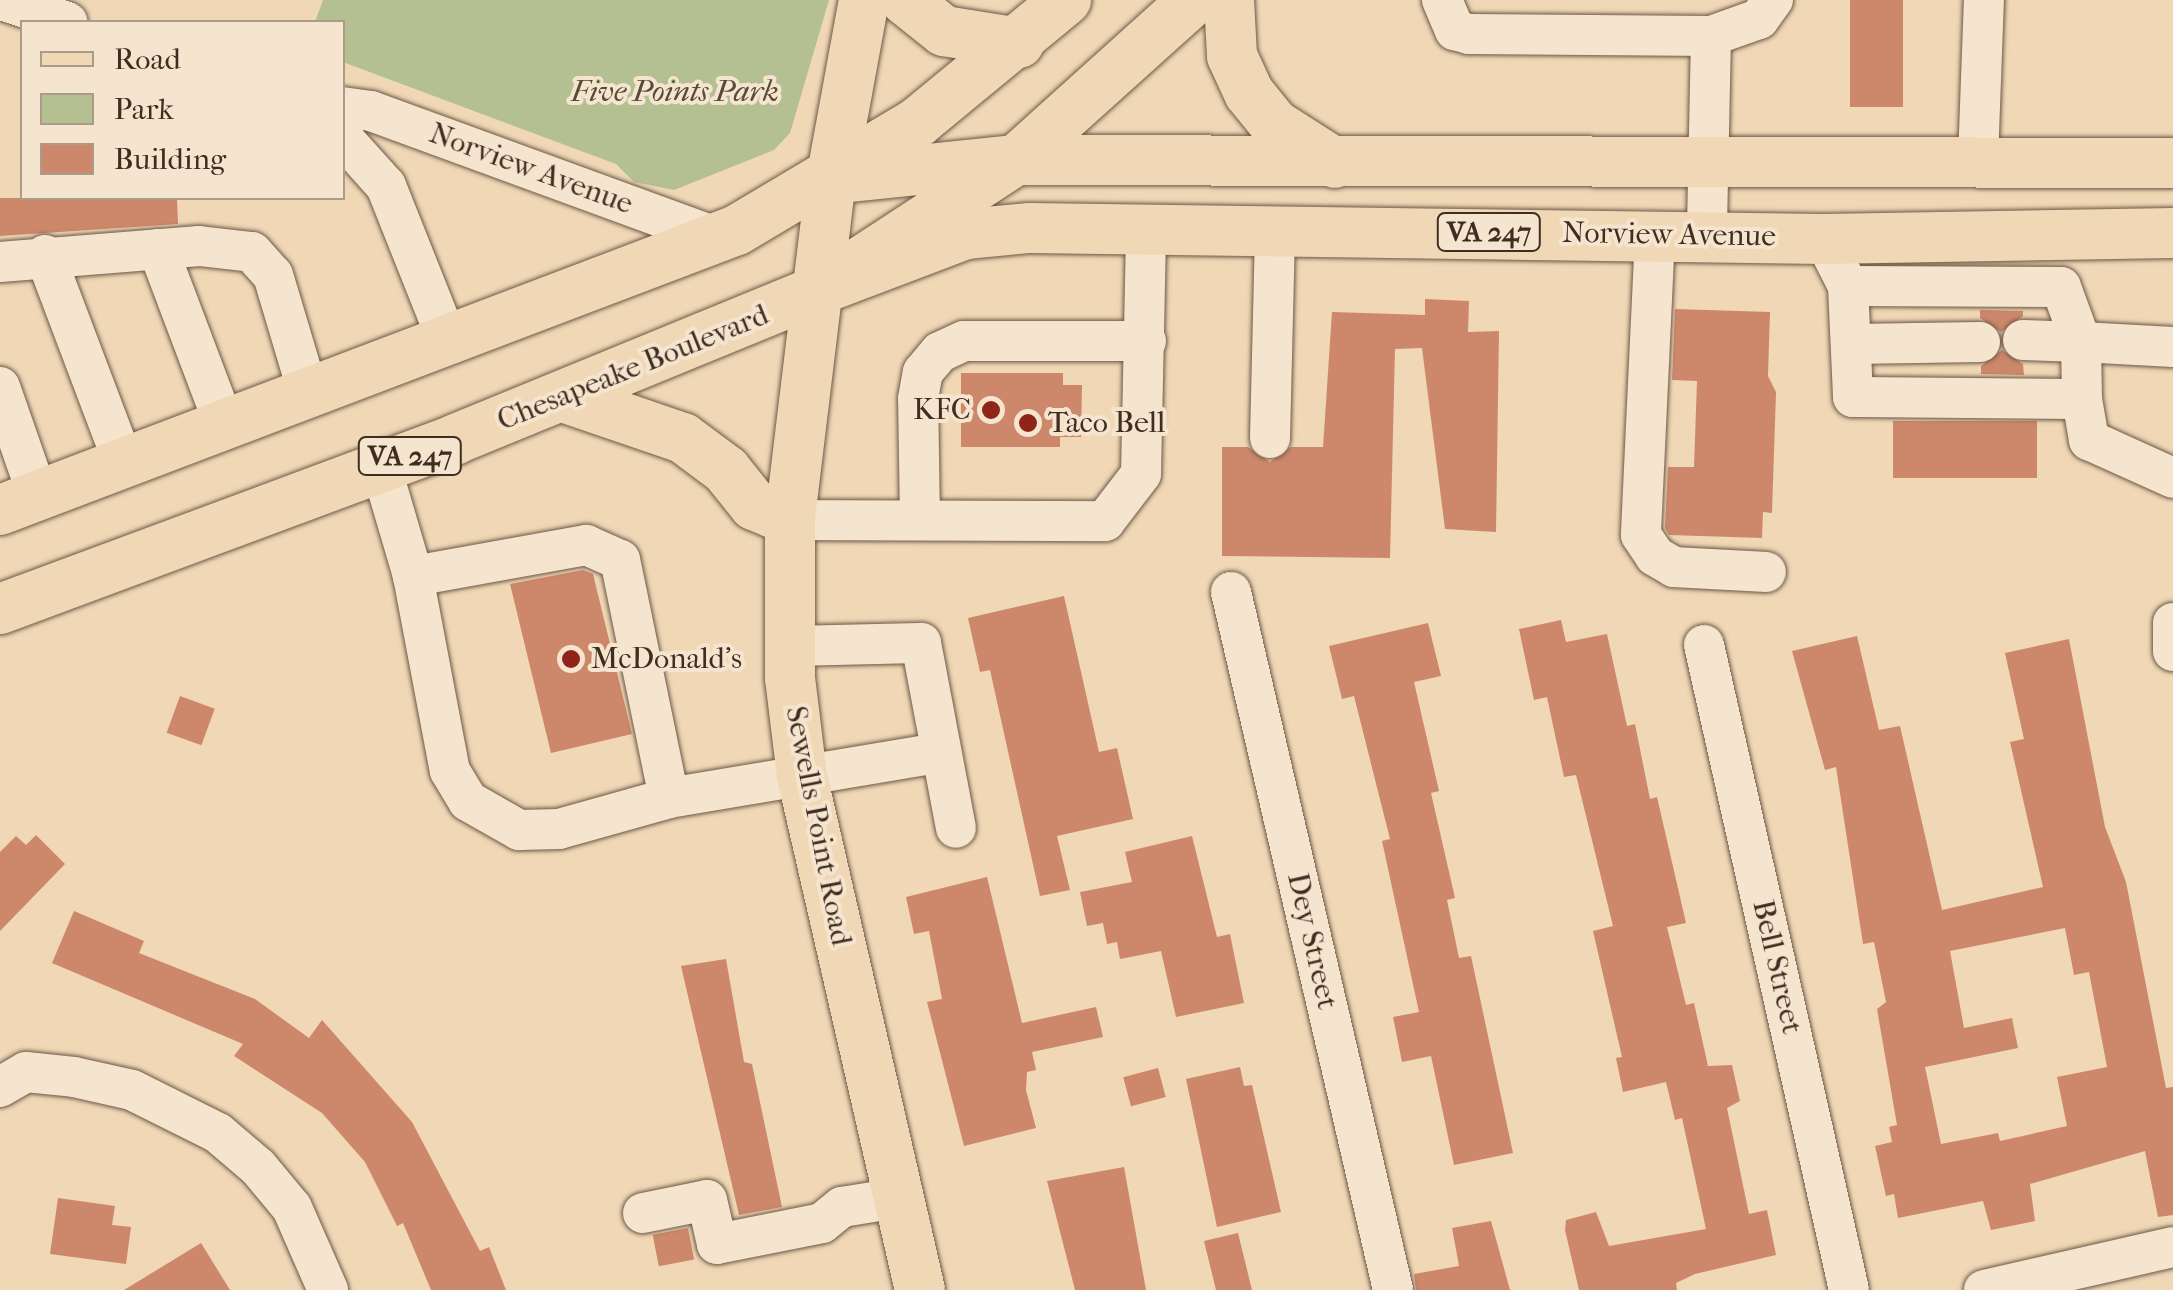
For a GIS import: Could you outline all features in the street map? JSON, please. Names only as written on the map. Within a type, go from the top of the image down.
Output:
[{"type":"main road","name":"Sewells Point Road","points":[[864,0],[831,179],[816,292],[790,520],[790,646],[802,776],[920,1290]]},
{"type":"main road","points":[[905,0],[944,31],[1019,44]]},
{"type":"main road","points":[[19,503],[449,344],[718,238],[831,179],[1019,44],[1066,0]]},
{"type":"main road","name":"Chesapeake Boulevard","points":[[0,609],[563,397],[816,292],[1016,160],[1194,0]]},
{"type":"main road","points":[[1229,0],[1232,56],[1249,93],[1299,145],[1335,163]]},
{"type":"main road","points":[[831,179],[1016,160],[2173,162]]},
{"type":"main road","name":"Norview Avenue","points":[[816,292],[966,234],[1146,228],[1824,239],[2173,233]]},
{"type":"main road","points":[[563,397],[683,438],[726,470],[754,505],[790,520]]},
{"type":"street","points":[[2,0],[61,20]]},
{"type":"street","points":[[1442,0],[1455,30],[1469,34],[1711,36],[1759,19],[1772,0]]},
{"type":"street","points":[[1978,161],[1984,0]]},
{"type":"street","points":[[1707,235],[1711,36]]},
{"type":"street","name":"Norview Avenue","points":[[345,108],[371,112],[718,238]]},
{"type":"street","points":[[345,140],[386,186],[449,344]]},
{"type":"street","points":[[790,520],[1105,521],[1141,474],[1146,228]]},
{"type":"street","points":[[1270,438],[1275,229]]},
{"type":"street","points":[[2056,234],[2061,287],[2081,342],[2082,399],[2089,440],[2173,478]]},
{"type":"street","points":[[1656,235],[1641,535],[1674,567],[1766,572]]},
{"type":"street","points":[[1824,239],[1848,286],[1853,397],[2082,399]]},
{"type":"street","points":[[0,262],[45,255],[237,249],[266,261],[309,396]]},
{"type":"street","points":[[158,250],[226,426]]},
{"type":"street","points":[[45,255],[124,464]]},
{"type":"street","points":[[1848,286],[2061,287]]},
{"type":"street","points":[[2023,340],[2173,348]]},
{"type":"street","points":[[920,520],[918,399],[924,372],[940,352],[964,341],[1146,341]]},
{"type":"street","points":[[1852,344],[1980,342]]},
{"type":"street","points":[[0,387],[19,503]]},
{"type":"street","points":[[381,467],[413,576],[450,771],[468,801],[519,830],[559,829],[669,798],[938,753]]},
{"type":"street","points":[[413,576],[586,546],[620,560],[669,798]]},
{"type":"street","name":"Dey Street","points":[[1231,592],[1392,1290]]},
{"type":"street","points":[[2173,623],[2173,650]]},
{"type":"street","points":[[790,646],[922,643],[938,753],[956,828]]},
{"type":"street","name":"Bell Street","points":[[1704,645],[1849,1290]]},
{"type":"street","points":[[0,1087],[26,1072],[74,1076],[132,1090],[218,1133],[258,1167],[292,1208],[328,1290]]},
{"type":"street","points":[[643,1213],[707,1200],[717,1244],[822,1223],[842,1207],[897,1198]]},
{"type":"street","points":[[1984,1290],[2173,1248]]},
{"type":"green space","name":"Five Points Park","points":[[323,0],[829,0],[790,133],[774,150],[674,190],[634,182],[616,164],[345,63],[345,20],[316,20]]},
{"type":"building","points":[[1850,0],[1903,0],[1903,107],[1850,107]]},
{"type":"building","points":[[0,198],[177,200],[178,224],[0,236]]},
{"type":"building","points":[[1425,299],[1469,301],[1468,332],[1499,331],[1496,532],[1445,529],[1422,348],[1395,349],[1390,558],[1222,556],[1222,447],[1248,447],[1270,462],[1291,447],[1323,447],[1332,312],[1425,315]]},
{"type":"building","points":[[1675,309],[1770,312],[1768,376],[1776,392],[1772,513],[1763,512],[1762,538],[1669,535],[1665,528],[1668,467],[1694,467],[1697,381],[1672,380]]},
{"type":"building","points":[[1980,310],[2023,311],[2023,316],[2001,332],[1980,318]]},
{"type":"building","points":[[2002,350],[2023,364],[2024,375],[1981,374],[1981,366]]},
{"type":"building","name":"Taco Bell","points":[[961,373],[1063,373],[1063,385],[1082,385],[1081,437],[1060,437],[1060,447],[961,447]]},
{"type":"building","points":[[1893,421],[2037,421],[2037,478],[1893,478]]},
{"type":"building","name":"McDonald's","points":[[583,570],[593,574],[632,734],[551,753],[510,584]]},
{"type":"building","points":[[1064,596],[1099,752],[1117,748],[1133,819],[1057,836],[1070,890],[1040,896],[990,670],[980,672],[968,618]]},
{"type":"building","points":[[1561,620],[1566,642],[1607,634],[1627,726],[1635,724],[1650,799],[1657,797],[1686,923],[1667,927],[1686,1005],[1694,1003],[1708,1066],[1732,1065],[1740,1101],[1727,1108],[1749,1214],[1767,1210],[1776,1255],[1695,1274],[1676,1283],[1677,1290],[1579,1290],[1565,1230],[1566,1220],[1596,1212],[1609,1246],[1706,1229],[1682,1118],[1675,1120],[1666,1082],[1623,1092],[1616,1058],[1622,1057],[1593,931],[1613,926],[1576,775],[1564,777],[1547,697],[1534,700],[1519,629]]},
{"type":"building","points":[[1428,623],[1441,676],[1414,682],[1439,791],[1431,793],[1455,898],[1447,900],[1459,958],[1471,956],[1513,1153],[1454,1165],[1431,1056],[1402,1062],[1393,1017],[1419,1012],[1382,841],[1390,839],[1354,696],[1342,699],[1329,646]]},
{"type":"building","points":[[1857,636],[1879,730],[1900,726],[1942,910],[2043,887],[2010,742],[2024,739],[2005,653],[2069,639],[2105,827],[2126,882],[2166,1088],[2173,1087],[2173,1215],[2158,1217],[2145,1151],[2030,1184],[2035,1221],[1991,1230],[1983,1201],[1898,1218],[1894,1194],[1886,1196],[1875,1146],[1892,1142],[1889,1127],[1897,1125],[1877,1009],[1886,1002],[1874,942],[1863,944],[1836,767],[1825,770],[1792,651]],"holes":[[[2065,928],[2074,975],[2089,972],[2107,1067],[2057,1077],[2067,1126],[2000,1141],[1998,1133],[1941,1144],[1925,1067],[2018,1048],[2012,1018],[1964,1028],[1950,951]]]},
{"type":"building","points":[[180,696],[215,709],[201,745],[167,733]]},
{"type":"building","points":[[36,835],[65,864],[0,931],[0,852],[16,836],[26,845]]},
{"type":"building","points":[[1192,836],[1217,937],[1230,934],[1244,1003],[1176,1017],[1161,951],[1120,959],[1117,942],[1107,944],[1103,923],[1087,926],[1080,892],[1132,882],[1125,852]]},
{"type":"building","points":[[987,877],[1022,1023],[1096,1007],[1103,1037],[1032,1052],[1036,1070],[1027,1072],[1026,1090],[1036,1128],[964,1146],[927,1002],[942,999],[929,931],[914,934],[906,897]]},
{"type":"building","points":[[74,911],[144,941],[139,953],[255,999],[309,1038],[322,1020],[412,1122],[480,1251],[489,1247],[506,1290],[431,1290],[403,1223],[397,1226],[365,1162],[322,1113],[234,1056],[243,1044],[52,963]]},
{"type":"building","points":[[726,959],[744,1062],[752,1064],[782,1207],[739,1215],[681,966]]},
{"type":"building","points":[[1240,1067],[1244,1086],[1252,1085],[1281,1212],[1217,1227],[1186,1079]]},
{"type":"building","points":[[1158,1068],[1166,1097],[1131,1106],[1123,1077]]},
{"type":"building","points":[[1124,1167],[1146,1290],[1075,1290],[1047,1181]]},
{"type":"building","points":[[58,1198],[115,1206],[112,1225],[131,1227],[126,1264],[50,1254]]},
{"type":"building","points":[[1491,1221],[1510,1290],[1416,1290],[1414,1274],[1459,1266],[1452,1228]]},
{"type":"building","points":[[688,1228],[694,1259],[659,1266],[653,1235]]},
{"type":"building","points":[[1238,1233],[1252,1290],[1216,1290],[1204,1241]]},
{"type":"building","points":[[201,1243],[230,1290],[124,1290]]},
{"type":"place","name":"KFC","points":[[991,410]]},
{"type":"place","name":"Taco Bell","points":[[1028,423]]},
{"type":"place","name":"McDonald's","points":[[571,659]]}]
